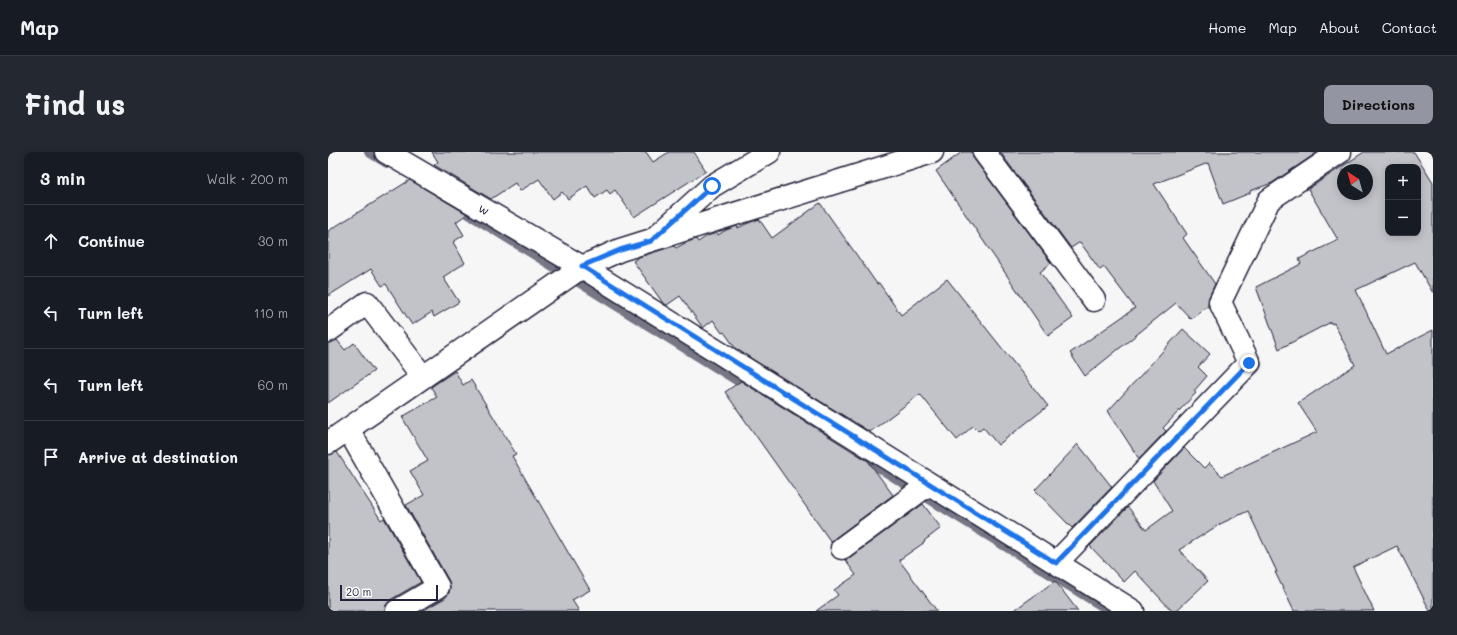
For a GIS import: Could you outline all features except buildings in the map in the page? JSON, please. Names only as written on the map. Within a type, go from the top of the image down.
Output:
[{"type":"street","name":"w","points":[[386,152],[582,266],[1133,611]]},
{"type":"street","points":[[651,241],[712,186],[769,152]]},
{"type":"street","points":[[328,443],[582,266],[620,250],[932,152]]},
{"type":"street","points":[[984,152],[1094,300]]},
{"type":"street","points":[[1056,563],[1249,363],[1220,302],[1269,200],[1340,152]]},
{"type":"street","points":[[328,331],[367,303],[423,377]]},
{"type":"street","points":[[348,429],[438,587],[397,611]]},
{"type":"street","points":[[842,548],[929,484]]},
{"type":"waterway","points":[[369,152],[387,163]]},
{"type":"waterway","points":[[440,196],[751,389]]},
{"type":"waterway","points":[[857,454],[1110,611]]},
{"type":"route","points":[[712,186],[651,241],[620,250],[582,266],[1056,563],[1249,363]]}]
